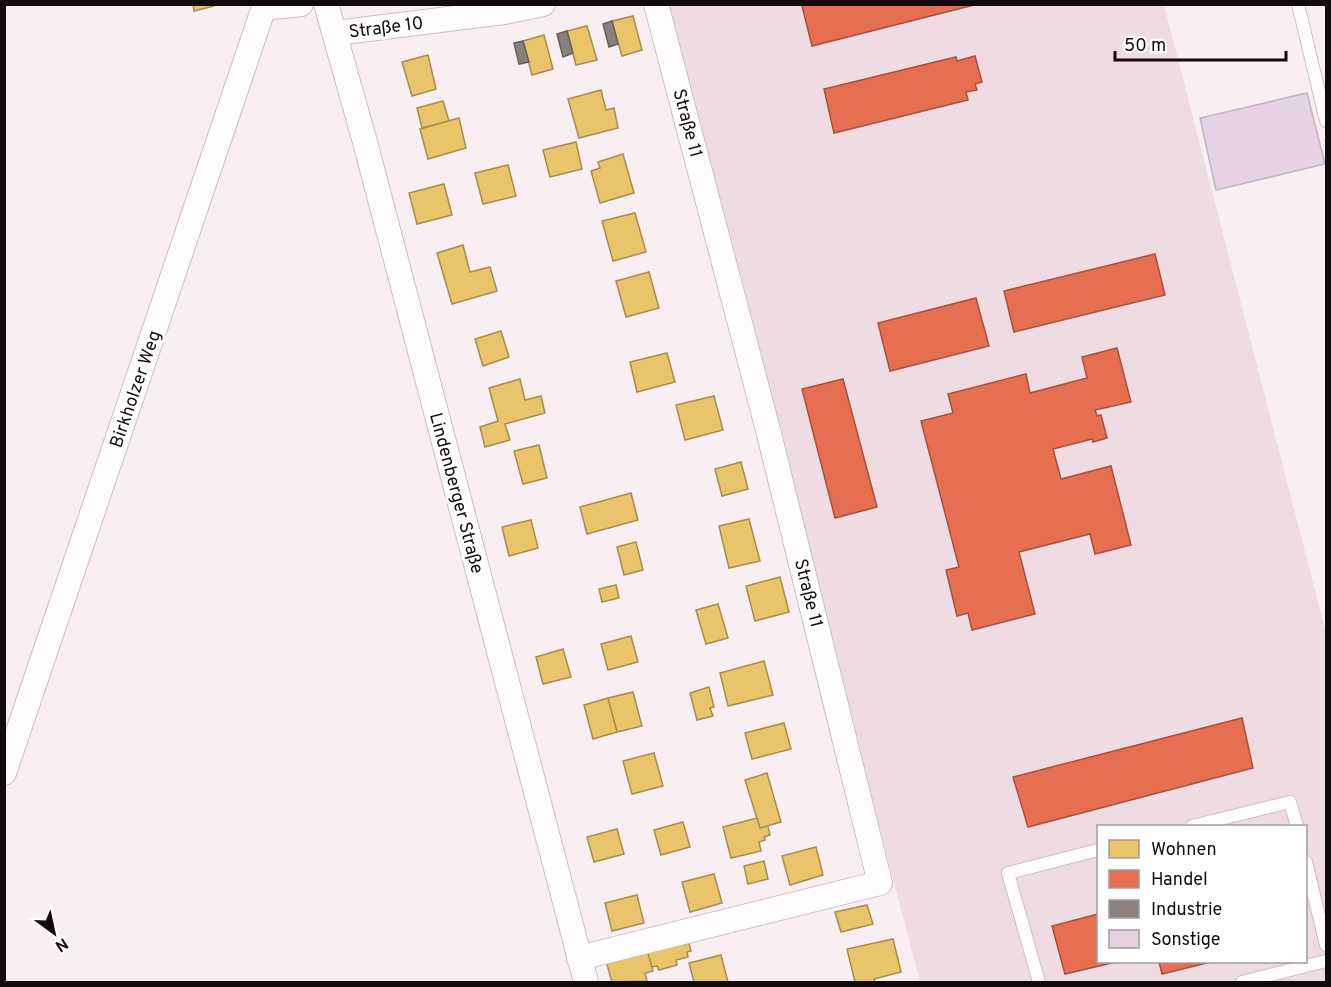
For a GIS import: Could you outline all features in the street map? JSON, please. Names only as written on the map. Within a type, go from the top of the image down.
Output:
[{"type":"street","points":[[264,6],[301,4]]},
{"type":"street","name":"Lindenberger Straße","points":[[326,4],[336,33],[586,982]]},
{"type":"street","name":"Straße 10","points":[[336,33],[504,12],[543,4]]},
{"type":"street","name":"Straße 11","points":[[579,958],[880,883],[768,430],[657,4]]},
{"type":"street","name":"Birkholzer Weg","points":[[4,773],[264,6]]},
{"type":"lane","points":[[1298,4],[1326,121]]},
{"type":"lane","points":[[1196,825],[1290,802],[1297,825]]},
{"type":"lane","points":[[1039,982],[1008,873],[1097,850]]},
{"type":"lane","points":[[1307,870],[1326,945]]},
{"type":"lane","points":[[1242,982],[1326,961]]},
{"type":"shaded area","points":[[665,5],[1164,5],[1326,633],[1326,982],[920,982]]},
{"type":"building: Wohnen","points":[[193,4],[213,4],[214,6],[194,11]]},
{"type":"building: Wohnen","points":[[633,16],[642,50],[622,56],[612,21]]},
{"type":"building: Wohnen","points":[[587,26],[597,60],[576,65],[567,31]]},
{"type":"building: Wohnen","points":[[544,35],[553,69],[532,75],[523,41]]},
{"type":"building: Wohnen","points":[[428,55],[436,89],[412,96],[402,62]]},
{"type":"building: Wohnen","points":[[601,90],[606,110],[614,108],[618,128],[579,138],[568,99]]},
{"type":"building: Wohnen","points":[[443,101],[449,121],[422,128],[417,108]]},
{"type":"building: Wohnen","points":[[459,118],[466,148],[428,159],[420,129]]},
{"type":"building: Wohnen","points":[[576,142],[582,169],[550,177],[543,150]]},
{"type":"building: Wohnen","points":[[623,154],[634,193],[600,203],[591,171],[600,168],[598,162]]},
{"type":"building: Wohnen","points":[[508,165],[516,196],[483,204],[475,173]]},
{"type":"building: Wohnen","points":[[444,184],[452,215],[417,224],[409,193]]},
{"type":"building: Wohnen","points":[[635,213],[646,252],[613,261],[602,221]]},
{"type":"building: Wohnen","points":[[463,245],[470,272],[490,267],[497,291],[452,304],[437,253]]},
{"type":"building: Wohnen","points":[[649,272],[659,308],[626,317],[616,281]]},
{"type":"building: Wohnen","points":[[501,331],[509,357],[483,366],[475,339]]},
{"type":"building: Wohnen","points":[[667,353],[675,382],[637,392],[630,362]]},
{"type":"building: Wohnen","points":[[520,379],[525,400],[541,396],[545,413],[505,424],[510,440],[485,447],[480,427],[498,421],[489,388]]},
{"type":"building: Wohnen","points":[[714,396],[723,430],[685,440],[676,405]]},
{"type":"building: Wohnen","points":[[539,445],[547,478],[523,484],[514,451]]},
{"type":"building: Wohnen","points":[[741,462],[748,489],[722,496],[715,469]]},
{"type":"building: Wohnen","points":[[631,493],[638,520],[587,534],[580,507]]},
{"type":"building: Wohnen","points":[[749,519],[760,561],[729,568],[719,526]]},
{"type":"building: Wohnen","points":[[531,520],[538,548],[509,556],[502,527]]},
{"type":"building: Wohnen","points":[[636,542],[643,570],[624,575],[617,547]]},
{"type":"building: Wohnen","points":[[780,577],[789,612],[755,621],[746,586]]},
{"type":"building: Wohnen","points":[[616,585],[619,598],[602,602],[599,589]]},
{"type":"building: Wohnen","points":[[718,604],[728,638],[706,644],[696,610]]},
{"type":"building: Wohnen","points":[[631,636],[638,662],[608,670],[601,644]]},
{"type":"building: Wohnen","points":[[563,649],[571,677],[543,684],[536,657]]},
{"type":"building: Wohnen","points":[[764,661],[773,695],[728,706],[720,673]]},
{"type":"building: Wohnen","points":[[709,687],[714,707],[710,708],[713,716],[697,720],[690,693]]},
{"type":"building: Wohnen","points":[[633,692],[642,726],[617,732],[608,698]]},
{"type":"building: Wohnen","points":[[608,698],[617,732],[593,739],[584,705]]},
{"type":"building: Wohnen","points":[[784,723],[791,749],[752,759],[745,733]]},
{"type":"building: Wohnen","points":[[654,753],[663,786],[632,794],[623,761]]},
{"type":"building: Wohnen","points":[[767,773],[781,822],[760,828],[745,780]]},
{"type":"building: Wohnen","points":[[757,818],[760,828],[768,826],[770,835],[759,842],[761,851],[731,858],[723,827]]},
{"type":"building: Wohnen","points":[[683,822],[690,847],[661,855],[654,830]]},
{"type":"building: Wohnen","points":[[617,829],[624,854],[594,862],[587,837]]},
{"type":"building: Wohnen","points":[[816,847],[823,875],[790,885],[782,856]]},
{"type":"building: Wohnen","points":[[764,861],[768,879],[748,884],[744,866]]},
{"type":"building: Wohnen","points":[[714,874],[722,903],[690,912],[682,882]]},
{"type":"building: Wohnen","points":[[637,895],[644,923],[612,931],[605,903]]},
{"type":"building: Wohnen","points":[[867,905],[873,924],[841,932],[835,912]]},
{"type":"building: Wohnen","points":[[893,939],[901,972],[874,979],[875,982],[855,982],[847,949]]},
{"type":"building: Wohnen","points":[[682,941],[684,945],[689,943],[691,951],[687,952],[688,957],[676,960],[677,965],[659,970],[657,966],[652,967],[647,950]]},
{"type":"building: Wohnen","points":[[647,950],[653,971],[645,973],[647,981],[612,982],[606,961]]},
{"type":"building: Wohnen","points":[[721,955],[728,982],[694,982],[689,963]]},
{"type":"building: Handel","points":[[807,4],[978,4],[812,46],[802,6]]},
{"type":"building: Handel","points":[[975,56],[982,82],[975,84],[977,90],[966,92],[968,100],[834,133],[824,89],[956,57],[957,61]]},
{"type":"building: Handel","points":[[1155,254],[1165,295],[1014,332],[1004,291]]},
{"type":"building: Handel","points":[[976,298],[989,346],[890,371],[878,323]]},
{"type":"building: Handel","points":[[1117,348],[1131,402],[1095,410],[1097,416],[1101,415],[1107,438],[1093,442],[1092,439],[1053,449],[1061,479],[1111,466],[1131,545],[1095,554],[1090,534],[1019,552],[1035,614],[972,630],[968,613],[957,616],[946,570],[959,567],[921,421],[953,413],[948,394],[1026,374],[1030,393],[1087,378],[1082,357]]},
{"type":"building: Handel","points":[[843,379],[877,507],[835,518],[802,389]]},
{"type":"building: Handel","points":[[1242,718],[1253,768],[1028,827],[1013,777]]},
{"type":"building: Handel","points":[[1097,914],[1097,963],[1112,963],[1065,974],[1052,926]]},
{"type":"building: Handel","points":[[1159,963],[1207,963],[1162,974]]},
{"type":"building: Industrie","points":[[612,21],[618,44],[609,47],[603,24]]},
{"type":"building: Industrie","points":[[567,31],[573,53],[563,57],[557,34]]},
{"type":"building: Industrie","points":[[523,41],[529,62],[519,64],[514,43]]},
{"type":"building: Sonstige","points":[[1307,93],[1325,164],[1216,190],[1200,118]]}]
